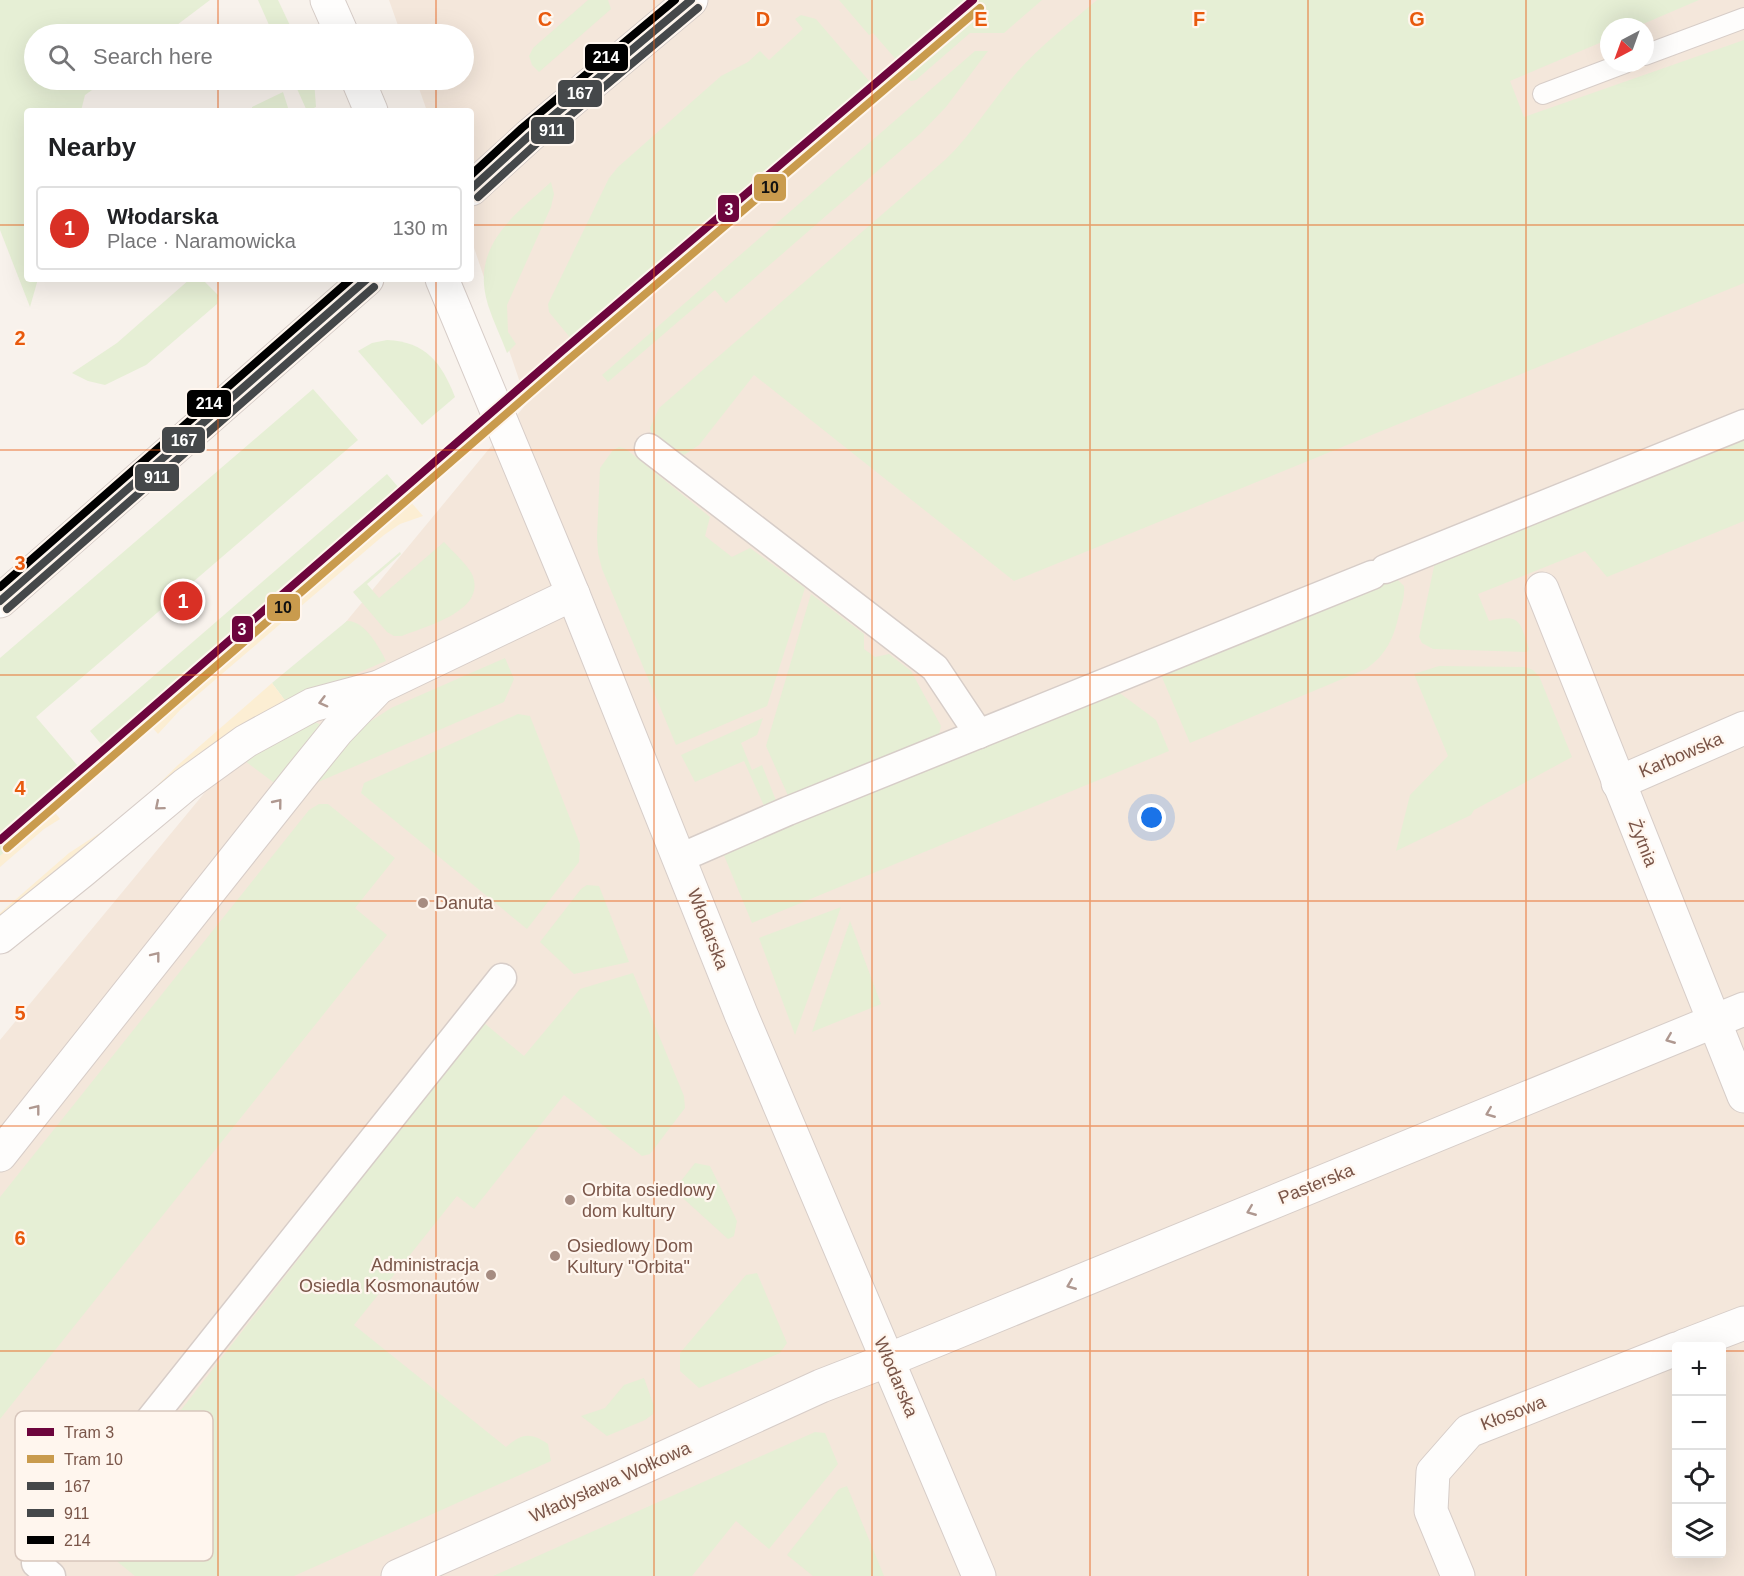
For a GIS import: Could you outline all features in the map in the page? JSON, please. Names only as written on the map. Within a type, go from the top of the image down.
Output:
[{"type":"street","points":[[327,0],[338,24]]},
{"type":"street","points":[[474,186],[529,136],[691,0]]},
{"type":"street","points":[[362,90],[370,108]]},
{"type":"street","points":[[0,601],[364,282]]},
{"type":"street","name":"Włodarska","points":[[443,282],[573,594],[741,1014],[979,1576]]},
{"type":"street","points":[[680,858],[788,811],[1744,424]]},
{"type":"street","points":[[648,448],[934,668],[980,734]]},
{"type":"street","name":"Żytnia","points":[[1542,589],[1744,1096]]},
{"type":"street","points":[[0,937],[185,785],[246,741],[312,705],[380,687],[573,594]]},
{"type":"street","points":[[0,1155],[337,731],[380,687]]},
{"type":"street","name":"Karbowska","points":[[1618,783],[1744,728]]},
{"type":"street","points":[[157,1411],[502,978]]},
{"type":"street","name":"Pasterska","points":[[821,1386],[1744,1009]]},
{"type":"street","points":[[1696,1342],[1744,1323]]},
{"type":"street","name":"Kłosowa","points":[[1458,1576],[1431,1511],[1433,1472],[1469,1431],[1672,1351]]},
{"type":"street","name":"Władysława Wołkowa","points":[[398,1576],[821,1386]]},
{"type":"street","points":[[38,1561],[36,1563],[51,1576]]},
{"type":"lane","points":[[1654,53],[1744,18]]},
{"type":"lane","points":[[1543,94],[1601,72]]},
{"type":"shaded area","points":[[389,0],[1744,0],[1744,1576],[0,1576],[0,1040],[527,403],[474,248],[474,108],[426,108],[420,90],[474,90],[474,24],[397,24]]},
{"type":"green space","points":[[0,0],[210,0],[178,24],[24,24],[24,90],[92,90],[85,95],[82,108],[24,108],[24,282],[37,282],[30,307],[0,230]]},
{"type":"green space","points":[[258,0],[278,0],[289,24],[269,24]]},
{"type":"green space","points":[[588,0],[608,0],[611,9],[539,72],[532,65],[529,56],[533,48]]},
{"type":"green space","points":[[839,0],[1042,0],[1004,33],[970,33],[916,80],[911,81],[902,75],[906,71],[873,33],[869,35]]},
{"type":"green space","points":[[1097,0],[1699,0],[1654,19],[1600,18],[1600,43],[1510,81],[1524,117],[1744,40],[1744,283],[1014,581],[754,375],[699,445],[684,455],[652,435],[650,428],[659,408],[946,159],[1027,61]]},
{"type":"green space","points":[[801,15],[816,19],[870,82],[572,340],[549,312],[548,304],[609,178],[618,167],[721,76],[748,62],[760,51],[769,60],[803,29],[795,19]]},
{"type":"green space","points":[[975,51],[988,51],[946,107],[921,133],[726,303],[715,290],[608,382],[602,375]]},
{"type":"green space","points":[[298,90],[315,90],[316,107],[306,108]]},
{"type":"green space","points":[[283,92],[288,108],[252,108]]},
{"type":"green space","points":[[551,182],[554,194],[551,207],[507,305],[508,332],[516,344],[507,353],[488,305],[484,284],[485,266],[498,234]]},
{"type":"green space","points":[[187,282],[205,282],[218,295],[217,304],[146,365],[105,385],[88,381],[72,373],[117,343]]},
{"type":"green space","points":[[387,340],[412,345],[430,356],[438,364],[455,397],[422,425],[358,351],[372,343]]},
{"type":"green space","points":[[313,389],[358,440],[36,717],[89,779],[0,856],[0,658]]},
{"type":"green space","points":[[1744,439],[1744,521],[1607,577],[1585,551],[1478,594],[1489,621],[1507,618],[1518,622],[1529,649],[1527,652],[1433,649],[1422,643],[1419,637],[1435,562]]},
{"type":"green space","points":[[619,447],[626,449],[710,517],[705,536],[732,557],[750,548],[805,588],[767,706],[676,745],[602,569],[598,553],[600,468],[613,450]]},
{"type":"green space","points":[[387,474],[410,501],[113,758],[90,731]]},
{"type":"green space","points":[[444,542],[472,574],[475,587],[471,598],[463,607],[439,622],[402,636],[394,636],[387,632],[353,592],[400,552],[401,554],[367,584],[379,598]]},
{"type":"green space","points":[[1396,578],[1404,586],[1404,593],[1395,631],[1384,652],[1373,664],[1366,669],[1190,743],[1161,675]]},
{"type":"green space","points":[[811,594],[864,634],[864,649],[875,657],[889,654],[911,671],[941,726],[938,738],[789,798],[766,746]]},
{"type":"green space","points":[[347,621],[365,630],[386,661],[287,703],[272,683]]},
{"type":"green space","points":[[505,658],[514,679],[504,702],[309,786],[368,723],[391,708]]},
{"type":"green space","points":[[1439,666],[1525,667],[1533,670],[1539,676],[1572,757],[1474,810],[1471,815],[1396,851],[1410,795],[1448,756],[1414,674]]},
{"type":"green space","points":[[1117,691],[1156,720],[1169,751],[752,923],[723,853]]},
{"type":"green space","points":[[518,714],[530,716],[580,844],[579,862],[527,929],[361,793],[364,783]]},
{"type":"green space","points":[[763,718],[757,735],[741,743],[752,770],[762,765],[777,803],[765,808],[744,761],[695,782],[681,755]]},
{"type":"green space","points":[[313,721],[321,725],[322,729],[277,785],[241,758]]},
{"type":"green space","points":[[319,804],[328,804],[395,858],[355,908],[387,935],[0,1419],[0,1197],[309,810]]},
{"type":"green space","points":[[587,885],[599,886],[629,962],[574,974],[540,942],[581,889]]},
{"type":"green space","points":[[841,907],[795,1035],[759,938]]},
{"type":"green space","points":[[850,921],[881,1004],[812,1032]]},
{"type":"green space","points":[[633,973],[684,1096],[685,1108],[650,1154],[642,1156],[564,1095],[474,1209],[457,1196],[354,1325],[506,1447],[522,1437],[537,1437],[548,1444],[551,1461],[294,1576],[135,1576],[117,1561],[213,1561],[213,1411],[180,1411],[483,1022],[524,1056],[580,989]]},
{"type":"green space","points":[[695,1163],[710,1166],[737,1221],[734,1236],[728,1239],[674,1190]]},
{"type":"green space","points":[[757,1273],[787,1343],[780,1353],[699,1388],[680,1371],[680,1353],[746,1275]]},
{"type":"green space","points":[[644,1378],[654,1406],[653,1414],[645,1420],[607,1436],[581,1416],[605,1408],[624,1385]]},
{"type":"green space","points":[[815,1432],[825,1433],[838,1464],[769,1549],[736,1521],[692,1576],[493,1576]]},
{"type":"green space","points":[[847,1486],[884,1576],[813,1576],[787,1555],[839,1489]]},
{"type":"sand","points":[[410,501],[423,516],[400,524],[384,535],[181,709],[158,734],[151,726]]},
{"type":"sand","points":[[272,683],[287,703],[235,729],[0,921],[0,913],[69,853],[135,807],[178,765]]},
{"type":"sand","points":[[53,810],[60,819],[44,829],[0,867],[0,856]]},
{"type":"tram line","name":"3","points":[[0,840],[561,352],[973,0]]},
{"type":"tram line","name":"10","points":[[7,848],[568,360],[980,8]]},
{"type":"transit line","name":"214","points":[[474,172],[522,128],[675,0]]},
{"type":"transit line","name":"167","points":[[474,186],[529,136],[691,0]]},
{"type":"transit line","name":"911","points":[[478,197],[536,144],[698,8]]},
{"type":"transit line","name":"214","points":[[0,587],[348,282]]},
{"type":"transit line","name":"167","points":[[0,601],[364,282]]},
{"type":"transit line","name":"911","points":[[7,609],[374,287]]},
{"type":"place","name":"Włodarska","points":[[183,601]]},
{"type":"place","name":"Danuta","points":[[423,903]]},
{"type":"place","name":"Orbita osiedlowy dom kultury","points":[[570,1200]]},
{"type":"place","name":"Osiedlowy Dom Kultury \"Orbita\"","points":[[555,1256]]},
{"type":"place","name":"Administracja Osiedla Kosmonautów","points":[[491,1275]]}]
